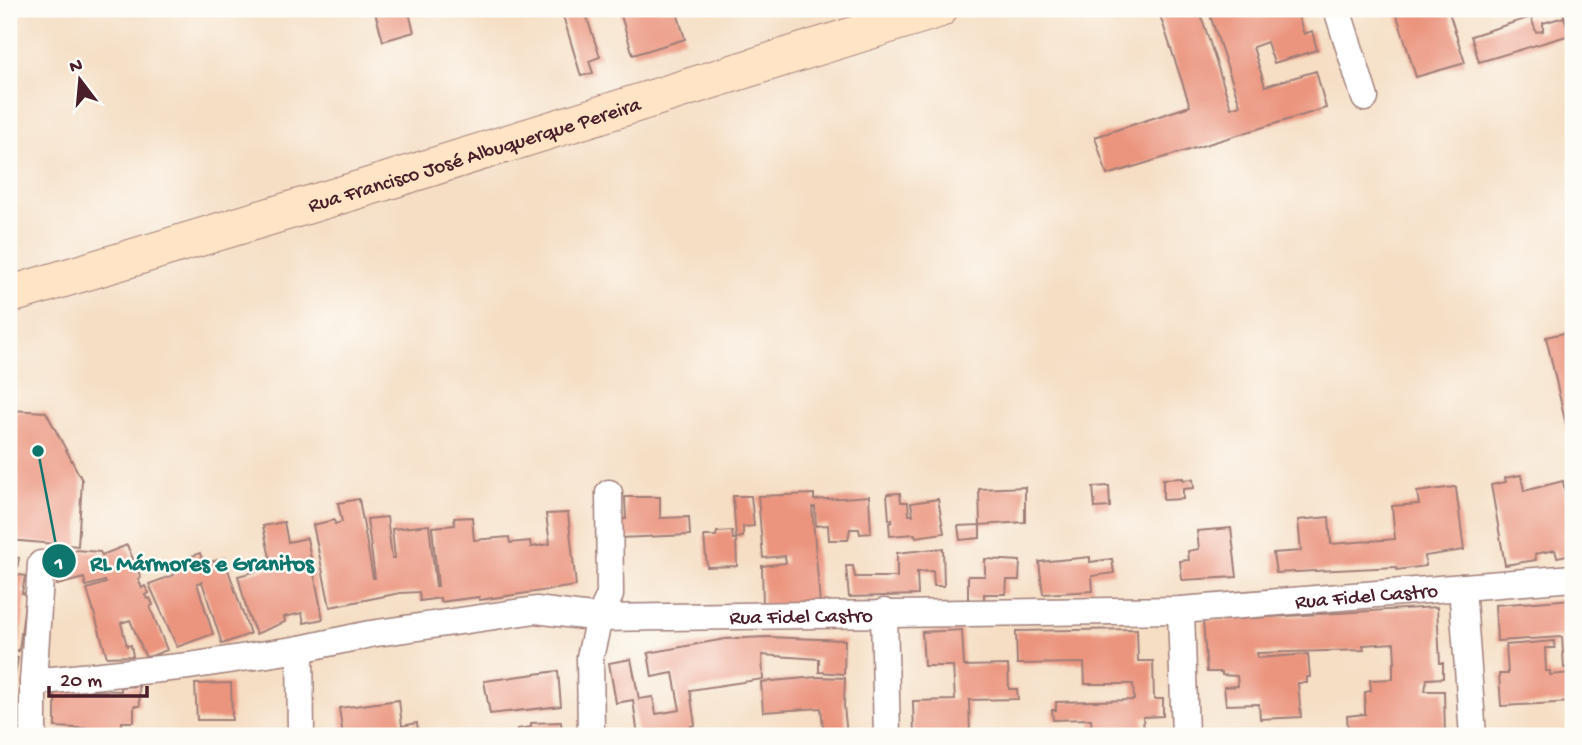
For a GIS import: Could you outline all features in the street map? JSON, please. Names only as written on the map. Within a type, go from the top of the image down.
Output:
[{"type":"main road","name":"Rua Francisco José Albuquerque Pereira","points":[[9,295],[384,183],[939,9]]},
{"type":"street","points":[[1337,9],[1365,98]]},
{"type":"street","points":[[591,736],[590,657],[598,618],[610,595],[609,493]]},
{"type":"street","points":[[33,736],[33,682],[41,564]]},
{"type":"street","name":"Rua Fidel Castro","points":[[33,682],[189,666],[300,649],[370,634],[536,610],[598,618],[1181,610],[1573,578]]},
{"type":"street","points":[[1462,587],[1473,736]]},
{"type":"street","points":[[1181,610],[1185,736]]},
{"type":"street","points":[[884,612],[887,736]]},
{"type":"street","points":[[300,649],[301,736]]},
{"type":"building","points":[[374,9],[408,9],[414,32],[383,41]]},
{"type":"building","points":[[561,9],[604,9],[586,15],[600,57],[589,61],[593,73],[581,76]]},
{"type":"building","points":[[619,9],[676,9],[685,39],[633,55]]},
{"type":"building","points":[[1158,9],[1199,9],[1231,108],[1240,105],[1208,9],[1296,9],[1304,34],[1312,31],[1317,50],[1274,63],[1267,42],[1253,47],[1265,86],[1316,71],[1326,108],[1107,175],[1095,137],[1190,106]]},
{"type":"building","points":[[1395,9],[1448,9],[1465,63],[1416,77]]},
{"type":"building","points":[[1546,9],[1573,9],[1573,15],[1565,18],[1562,10],[1547,14]]},
{"type":"building","points":[[1531,17],[1536,32],[1543,31],[1543,23],[1564,17],[1570,35],[1479,62],[1471,36]]},
{"type":"building","points":[[1573,331],[1573,451],[1572,451],[1546,337]]},
{"type":"building","points":[[9,410],[46,412],[82,480],[78,546],[9,540]]},
{"type":"building","points":[[1521,475],[1524,491],[1563,481],[1567,503],[1573,501],[1573,554],[1557,557],[1555,550],[1535,554],[1536,560],[1505,565],[1491,485],[1506,482],[1505,478]]},
{"type":"building","points":[[1163,479],[1193,479],[1194,488],[1183,489],[1183,499],[1163,500]]},
{"type":"building","points":[[1109,486],[1110,507],[1095,508],[1093,487]]},
{"type":"building","points":[[1025,487],[1025,522],[980,525],[979,489]]},
{"type":"building","points":[[1454,487],[1464,550],[1425,556],[1426,566],[1397,570],[1396,567],[1276,573],[1273,553],[1301,551],[1298,520],[1329,517],[1331,544],[1395,539],[1392,506],[1419,504],[1417,492]]},
{"type":"building","points":[[900,493],[901,502],[908,502],[909,515],[913,515],[911,503],[938,499],[944,533],[916,537],[915,534],[890,536],[889,523],[892,519],[889,520],[887,494]]},
{"type":"building","points":[[814,494],[814,500],[869,496],[871,533],[860,534],[859,529],[850,529],[848,540],[829,540],[828,525],[816,526],[815,507],[812,507],[820,604],[763,605],[762,566],[786,563],[785,556],[763,558],[758,496]]},
{"type":"building","points":[[733,496],[751,496],[754,526],[743,527],[743,537],[736,538]]},
{"type":"building","points":[[625,497],[660,497],[660,518],[689,517],[690,535],[619,538],[618,519],[626,519]]},
{"type":"building","points":[[359,499],[373,578],[367,519],[387,517],[392,558],[395,558],[392,529],[429,525],[438,586],[432,527],[455,525],[454,518],[472,517],[474,540],[509,537],[510,543],[530,541],[531,547],[550,544],[546,514],[568,513],[576,586],[479,600],[479,597],[440,602],[440,598],[420,601],[419,592],[400,593],[330,607],[313,525],[334,520],[335,524],[342,522],[338,503]]},
{"type":"building","points":[[284,522],[288,542],[307,538],[323,619],[304,623],[302,613],[284,617],[285,622],[256,634],[238,576],[272,567],[263,526]]},
{"type":"building","points":[[980,525],[980,538],[960,540],[958,526]]},
{"type":"building","points":[[1231,528],[1237,577],[1182,580],[1180,561],[1189,560],[1188,551],[1199,549],[1197,531]]},
{"type":"building","points":[[732,531],[733,539],[736,539],[737,566],[707,567],[704,536],[716,536],[717,532]]},
{"type":"building","points":[[127,545],[141,578],[138,579],[141,586],[145,586],[149,593],[145,595],[153,605],[150,607],[167,650],[146,658],[130,620],[121,623],[127,646],[131,645],[133,656],[107,657],[87,589],[106,583],[105,581],[86,586],[84,578],[57,585],[50,558],[76,550],[100,552],[102,555]]},
{"type":"building","points":[[943,548],[944,586],[934,586],[933,571],[917,572],[918,595],[849,597],[846,566],[853,566],[855,577],[897,577],[897,553]]},
{"type":"building","points":[[200,553],[204,564],[224,558],[250,634],[222,644],[202,582],[197,583],[213,634],[177,647],[149,584],[174,575],[172,571],[191,564],[189,557]]},
{"type":"building","points":[[9,555],[19,558],[16,574],[25,576],[22,593],[26,594],[19,651],[9,649]]},
{"type":"building","points":[[1090,557],[1090,562],[1112,559],[1114,573],[1092,576],[1093,591],[1043,594],[1039,562]]},
{"type":"building","points":[[985,559],[1020,561],[1019,580],[1007,580],[1006,594],[984,594],[984,600],[968,600],[968,576],[985,576]]},
{"type":"building","points":[[1573,599],[1573,667],[1564,668],[1562,637],[1497,641],[1495,605]]},
{"type":"building","points":[[1437,607],[1443,678],[1427,679],[1425,691],[1444,691],[1445,736],[1388,736],[1388,732],[1370,732],[1369,736],[1332,736],[1332,732],[1348,732],[1347,716],[1365,714],[1365,692],[1371,691],[1370,680],[1393,679],[1394,643],[1363,645],[1364,650],[1257,653],[1258,658],[1308,654],[1310,677],[1307,677],[1307,683],[1298,683],[1301,717],[1260,719],[1259,704],[1226,705],[1224,687],[1238,686],[1237,676],[1207,672],[1203,621]]},
{"type":"building","points":[[1137,629],[1138,661],[1153,661],[1154,699],[1163,699],[1163,716],[1143,717],[1144,735],[1092,736],[1091,719],[1053,720],[1052,710],[1056,710],[1056,702],[1134,700],[1133,684],[1085,684],[1084,663],[1017,664],[1016,631]]},
{"type":"building","points":[[962,630],[964,666],[1008,665],[1009,689],[1017,689],[1018,699],[969,700],[970,736],[914,736],[913,701],[955,700],[953,666],[924,666],[922,632]]},
{"type":"building","points":[[766,637],[845,640],[844,674],[819,672],[819,659],[762,655],[763,679],[690,690],[695,725],[691,726],[692,736],[638,736],[633,700],[616,703],[609,663],[631,659],[639,699],[653,697],[656,714],[680,710],[673,673],[652,677],[648,653],[725,639]]},
{"type":"building","points":[[1554,641],[1555,648],[1545,648],[1546,671],[1550,671],[1550,675],[1573,673],[1573,702],[1501,706],[1499,674],[1508,674],[1506,645]]},
{"type":"building","points":[[9,656],[18,658],[10,703],[9,703]]},
{"type":"building","points":[[558,671],[561,706],[490,714],[484,681]]},
{"type":"building","points":[[817,677],[845,678],[847,736],[824,736],[821,708],[763,712],[761,682]]},
{"type":"building","points":[[231,683],[232,720],[197,720],[195,684]]},
{"type":"building","points":[[139,686],[140,706],[134,706],[134,722],[122,722],[122,730],[55,727],[55,692],[121,691],[121,687]]},
{"type":"building","points":[[399,700],[402,726],[417,723],[418,732],[385,736],[343,736],[339,708]]},
{"type":"building","points":[[561,722],[562,736],[517,736],[517,729],[531,727],[531,723]]},
{"type":"building","points":[[73,731],[132,733],[132,736],[73,736]]},
{"type":"place","name":"RL Mármores e Granitos","points":[[38,451]]}]
